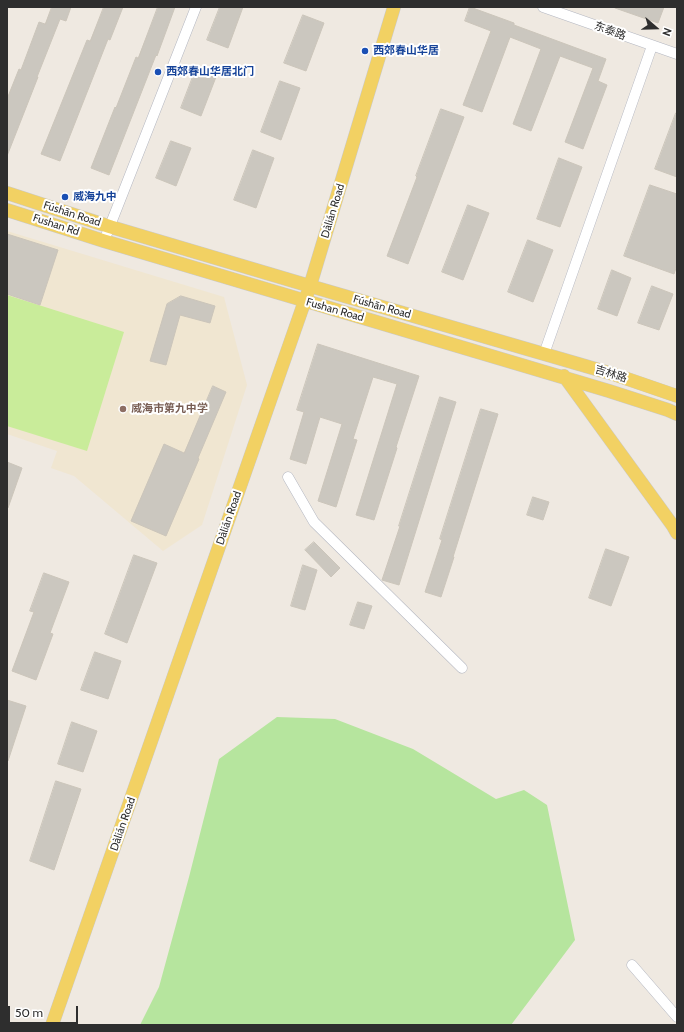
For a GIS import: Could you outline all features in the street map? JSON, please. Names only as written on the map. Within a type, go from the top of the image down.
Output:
[{"type":"main road","name":"Dàlián Road","points":[[52,1025],[305,302],[394,7]]},
{"type":"main road","name":"Fúshān Road","points":[[7,193],[310,286],[544,354]]},
{"type":"main road","name":"Fushan Rd","points":[[7,210],[104,241]]},
{"type":"main road","name":"Fushan Road","points":[[104,241],[305,302],[566,378]]},
{"type":"main road","points":[[544,354],[566,378],[677,533]]},
{"type":"main road","name":"吉林路","points":[[544,354],[613,374],[677,396]]},
{"type":"main road","name":"吉林路","points":[[566,378],[677,414]]},
{"type":"street","points":[[104,241],[196,7]]},
{"type":"street","name":"东泰路","points":[[543,7],[677,54]]},
{"type":"street","points":[[544,354],[652,46]]},
{"type":"street","points":[[288,477],[314,522],[462,668]]},
{"type":"street","points":[[632,965],[677,1017]]},
{"type":"shaded area","name":"威海市第九中学","points":[[7,231],[224,297],[247,385],[202,525],[163,551],[74,476],[51,468],[57,451],[7,434]]},
{"type":"green space","points":[[7,295],[124,332],[87,451],[7,426]]},
{"type":"green space","points":[[277,717],[335,719],[413,749],[496,799],[524,790],[547,805],[575,940],[511,1025],[140,1025],[159,987],[219,759]]},
{"type":"building","points":[[52,7],[71,7],[66,21],[60,19],[7,156],[7,99],[19,69],[21,70],[39,22],[45,24]]},
{"type":"building","points":[[104,7],[123,7],[110,40],[108,39],[60,161],[41,154],[87,40],[90,41]]},
{"type":"building","points":[[158,7],[175,7],[109,175],[91,168],[115,107],[116,108],[136,57],[138,58]]},
{"type":"building","points":[[220,7],[243,7],[228,48],[207,40]]},
{"type":"building","points":[[470,7],[606,59],[598,81],[607,85],[583,149],[565,142],[593,68],[560,56],[531,131],[513,124],[541,49],[510,37],[482,112],[463,105],[491,31],[465,21]]},
{"type":"building","points":[[615,7],[664,7],[658,23]]},
{"type":"building","points":[[303,15],[324,23],[306,71],[284,63]]},
{"type":"building","points":[[196,69],[216,77],[201,116],[181,108]]},
{"type":"building","points":[[280,81],[300,88],[281,140],[261,132]]},
{"type":"building","points":[[441,109],[464,117],[408,264],[387,256]]},
{"type":"building","points":[[677,113],[677,177],[655,169]]},
{"type":"building","points":[[171,141],[191,148],[176,186],[156,178]]},
{"type":"building","points":[[253,150],[274,158],[256,208],[234,200]]},
{"type":"building","points":[[559,158],[582,167],[560,227],[537,219]]},
{"type":"building","points":[[650,185],[677,194],[677,265],[674,274],[624,256]]},
{"type":"building","points":[[468,205],[489,213],[463,280],[442,272]]},
{"type":"building","points":[[7,234],[58,250],[40,305],[7,294]]},
{"type":"building","points":[[528,240],[553,250],[533,302],[508,292]]},
{"type":"building","points":[[612,270],[631,278],[617,316],[598,309]]},
{"type":"building","points":[[652,286],[673,294],[659,330],[638,323]]},
{"type":"building","points":[[181,296],[215,306],[210,323],[180,315],[166,365],[150,361],[167,304]]},
{"type":"building","points":[[318,344],[419,376],[374,520],[356,515],[397,384],[373,377],[353,439],[357,440],[336,507],[318,501],[342,424],[320,417],[306,464],[290,459],[304,412],[297,410]]},
{"type":"building","points":[[213,386],[226,392],[166,536],[131,521],[164,444],[184,453]]},
{"type":"building","points":[[440,397],[456,402],[399,585],[382,580]]},
{"type":"building","points":[[481,409],[498,414],[441,597],[425,592]]},
{"type":"building","points":[[7,462],[22,468],[8,508],[7,508]]},
{"type":"building","points":[[533,497],[549,502],[543,520],[527,515]]},
{"type":"building","points":[[314,542],[340,568],[331,577],[305,550]]},
{"type":"building","points":[[606,549],[629,557],[611,606],[589,598]]},
{"type":"building","points":[[134,555],[157,563],[127,643],[105,634]]},
{"type":"building","points":[[303,565],[317,570],[305,610],[291,606]]},
{"type":"building","points":[[44,573],[69,582],[50,633],[53,634],[36,680],[12,671],[34,612],[30,611]]},
{"type":"building","points":[[358,602],[372,606],[364,629],[350,625]]},
{"type":"building","points":[[95,652],[121,661],[108,699],[81,690]]},
{"type":"building","points":[[7,700],[26,706],[8,761],[7,760]]},
{"type":"building","points":[[72,722],[97,731],[83,772],[58,764]]},
{"type":"building","points":[[56,781],[81,789],[54,870],[30,861]]},
{"type":"place","name":"西郊春山华居","points":[[365,51]]},
{"type":"place","name":"西郊春山华居北门","points":[[158,72]]},
{"type":"place","name":"威海九中","points":[[65,197]]},
{"type":"place","name":"威海市第九中学","points":[[123,409]]}]
